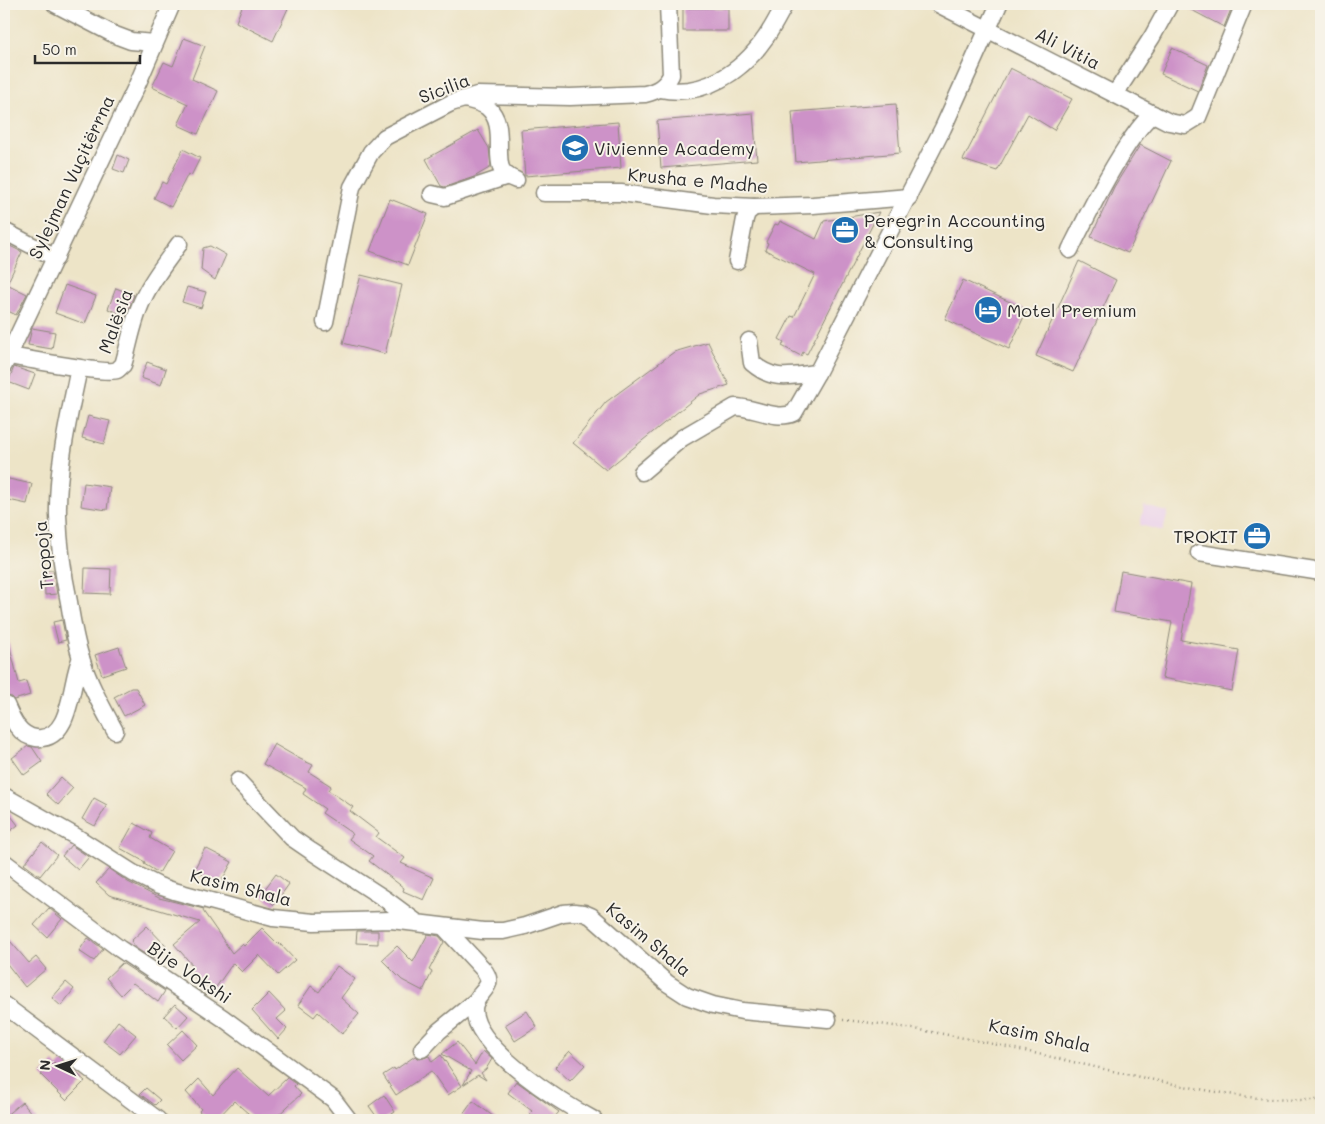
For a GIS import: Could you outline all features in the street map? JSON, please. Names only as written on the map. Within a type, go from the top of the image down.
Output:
[{"type":"street","points":[[55,4],[115,35],[131,40],[154,43]]},
{"type":"street","name":"Sylejman Vuçitërrna","points":[[6,361],[137,85],[172,4]]},
{"type":"street","points":[[660,88],[667,83],[670,75],[668,4]]},
{"type":"street","name":"Sicilia","points":[[324,322],[352,187],[371,152],[386,137],[463,98],[488,94],[570,96],[645,94],[660,88],[673,91],[698,89],[710,85],[729,74],[747,60],[765,38],[785,4]]},
{"type":"street","name":"Ali Vitia","points":[[938,4],[1176,124],[1184,124],[1198,117],[1244,4]]},
{"type":"street","points":[[642,472],[682,438],[735,407],[777,415],[788,416],[794,413],[817,373],[908,197],[965,81],[999,4]]},
{"type":"street","points":[[1116,94],[1152,37],[1170,4]]},
{"type":"street","points":[[432,194],[445,198],[512,178],[501,168],[497,123],[492,114],[487,107],[463,98]]},
{"type":"street","points":[[1070,250],[1100,191],[1120,157],[1145,120],[1153,114]]},
{"type":"street","name":"Krusha e Madhe","points":[[544,193],[621,193],[713,205],[754,207],[813,205],[908,197]]},
{"type":"street","points":[[737,261],[745,219],[754,207]]},
{"type":"street","points":[[4,231],[56,258]]},
{"type":"street","name":"Malësia","points":[[6,361],[109,371],[117,370],[122,364],[144,297],[154,278],[179,244]]},
{"type":"street","points":[[749,341],[752,363],[761,371],[772,376],[817,373]]},
{"type":"street","name":"Tropoja","points":[[79,368],[66,437],[58,513],[60,547],[73,628],[81,658],[94,692],[115,731]]},
{"type":"street","points":[[1199,553],[1321,572]]},
{"type":"street","points":[[6,705],[14,722],[23,732],[32,737],[50,736],[59,727],[67,714],[71,702],[75,672],[81,658]]},
{"type":"street","points":[[238,781],[292,838],[385,899],[416,922]]},
{"type":"street","name":"Kasim Shala","points":[[4,796],[76,836],[133,873],[174,892],[247,912],[282,920],[314,922],[368,920],[416,922],[445,928],[483,931],[504,931],[562,913],[584,913],[591,916],[667,983],[687,996],[713,1005],[742,1011],[828,1019]]},
{"type":"street","name":"Bije Vokshi","points":[[4,862],[127,954],[223,1018],[322,1090],[333,1099],[349,1120]]},
{"type":"street","points":[[422,1049],[439,1031],[476,1001],[488,984],[488,977],[483,969],[445,928]]},
{"type":"street","points":[[476,1001],[474,1010],[478,1024],[489,1043],[546,1090],[570,1107],[594,1120]]},
{"type":"street","points":[[4,1005],[158,1120]]},
{"type":"path","name":"Kasim Shala","points":[[828,1019],[933,1032],[1101,1069],[1250,1097],[1321,1100]]},
{"type":"shaded area","points":[[1144,506],[1168,512],[1163,531],[1140,525]]},
{"type":"building","points":[[243,4],[290,4],[273,41],[236,22]]},
{"type":"building","points":[[1180,4],[1233,4],[1224,27]]},
{"type":"building","points":[[683,8],[728,8],[728,31],[683,31]]},
{"type":"building","points":[[184,38],[205,46],[192,79],[218,91],[198,134],[178,125],[188,104],[152,87],[164,62],[173,66]]},
{"type":"building","points":[[1172,48],[1208,65],[1198,91],[1161,74]]},
{"type":"building","points":[[1010,68],[1072,99],[1054,130],[1028,114],[997,171],[963,160]]},
{"type":"building","points":[[896,104],[900,153],[796,162],[792,112]]},
{"type":"building","points":[[753,113],[757,160],[661,168],[657,121]]},
{"type":"building","points":[[618,122],[621,168],[525,176],[521,130]]},
{"type":"building","points":[[478,130],[489,148],[491,167],[474,177],[445,187],[441,186],[426,159]]},
{"type":"building","points":[[1140,145],[1171,161],[1128,253],[1091,237],[1114,187]]},
{"type":"building","points":[[183,149],[200,158],[191,176],[188,174],[171,207],[154,198],[162,182],[166,184]]},
{"type":"building","points":[[118,155],[129,160],[124,173],[113,169]]},
{"type":"building","points":[[390,199],[428,214],[408,265],[370,251]]},
{"type":"building","points":[[879,212],[807,354],[803,352],[801,356],[782,346],[784,342],[779,339],[791,316],[794,317],[815,274],[765,250],[768,243],[766,242],[775,224],[778,225],[780,221],[816,239],[824,221]]},
{"type":"building","points":[[10,246],[22,252],[7,284],[27,294],[16,315],[4,309],[4,259]]},
{"type":"building","points":[[210,246],[226,255],[215,280],[201,270],[203,248]]},
{"type":"building","points":[[1079,261],[1116,280],[1073,372],[1036,356]]},
{"type":"building","points":[[361,275],[402,285],[385,354],[343,343]]},
{"type":"building","points":[[963,280],[1027,310],[1009,349],[945,319]]},
{"type":"building","points":[[65,285],[96,296],[85,324],[55,313]]},
{"type":"building","points":[[187,287],[206,292],[201,308],[182,302]]},
{"type":"building","points":[[116,288],[134,295],[126,316],[108,309]]},
{"type":"building","points":[[32,328],[55,332],[52,349],[28,345]]},
{"type":"building","points":[[708,342],[729,385],[700,394],[606,470],[573,443],[606,402],[674,352]]},
{"type":"building","points":[[147,362],[166,369],[161,385],[141,378]]},
{"type":"building","points":[[14,367],[35,374],[29,390],[8,382]]},
{"type":"building","points":[[88,416],[110,421],[104,444],[82,438]]},
{"type":"building","points":[[4,478],[32,484],[27,504],[4,499]]},
{"type":"building","points":[[84,483],[110,487],[107,510],[81,506]]},
{"type":"building","points":[[85,568],[111,569],[110,594],[84,593]]},
{"type":"building","points":[[44,570],[53,570],[57,594],[45,595]]},
{"type":"building","points":[[1121,571],[1191,584],[1181,640],[1239,650],[1232,691],[1162,678],[1172,622],[1114,612]]},
{"type":"building","points":[[62,620],[66,640],[58,642],[53,622]]},
{"type":"building","points":[[4,640],[8,640],[19,683],[26,681],[30,695],[14,700],[12,697],[4,696]]},
{"type":"building","points":[[119,647],[126,667],[102,675],[95,655]]},
{"type":"building","points":[[131,688],[136,688],[145,705],[124,716],[114,697]]},
{"type":"building","points":[[274,744],[313,765],[309,772],[331,786],[328,790],[353,807],[350,811],[379,833],[376,837],[405,858],[401,863],[434,878],[424,900],[403,891],[404,888],[369,861],[373,856],[349,839],[353,834],[322,813],[325,809],[303,794],[306,788],[263,764]]},
{"type":"building","points":[[28,746],[32,747],[42,762],[24,775],[12,758]]},
{"type":"building","points":[[61,777],[73,788],[58,805],[46,794]]},
{"type":"building","points":[[94,798],[107,805],[95,826],[82,819]]},
{"type":"building","points":[[4,807],[18,825],[4,836]]},
{"type":"building","points":[[134,823],[152,833],[150,838],[172,851],[159,873],[144,864],[145,862],[120,848]]},
{"type":"building","points":[[42,842],[57,855],[40,876],[24,864]]},
{"type":"building","points":[[71,845],[89,857],[78,870],[62,856]]},
{"type":"building","points":[[205,848],[232,862],[220,884],[194,870]]},
{"type":"building","points":[[109,869],[128,882],[159,898],[204,909],[203,911],[232,953],[242,944],[244,946],[262,928],[295,960],[278,975],[259,955],[242,972],[233,963],[214,990],[189,973],[193,966],[174,944],[200,922],[109,895],[96,883]]},
{"type":"building","points":[[276,874],[289,884],[274,905],[261,894]]},
{"type":"building","points":[[49,908],[62,919],[47,937],[34,925]]},
{"type":"building","points":[[147,926],[166,946],[153,959],[137,949],[131,941]]},
{"type":"building","points":[[357,931],[378,931],[378,944],[356,943]]},
{"type":"building","points":[[4,934],[29,963],[36,957],[46,969],[25,987],[4,960]]},
{"type":"building","points":[[428,934],[439,936],[444,942],[429,970],[432,972],[423,991],[402,980],[382,960],[397,946],[413,962]]},
{"type":"building","points":[[88,938],[103,949],[94,961],[79,951]]},
{"type":"building","points":[[122,963],[165,991],[158,1002],[133,983],[121,995],[106,978]]},
{"type":"building","points":[[337,966],[355,979],[341,998],[359,1014],[342,1034],[318,1012],[314,1017],[298,1005],[311,986],[319,992]]},
{"type":"building","points":[[66,982],[74,989],[61,1006],[52,998]]},
{"type":"building","points":[[269,993],[286,1011],[277,1019],[287,1029],[278,1039],[252,1010]]},
{"type":"building","points":[[175,1004],[188,1016],[177,1028],[164,1016]]},
{"type":"building","points":[[527,1011],[537,1027],[515,1041],[505,1025]]},
{"type":"building","points":[[118,1021],[136,1035],[120,1054],[103,1041]]},
{"type":"building","points":[[183,1030],[197,1045],[181,1060],[167,1045]]},
{"type":"building","points":[[457,1042],[475,1065],[483,1051],[492,1059],[481,1073],[486,1080],[478,1075],[463,1085],[471,1071],[442,1054]]},
{"type":"building","points":[[570,1051],[585,1065],[570,1081],[555,1067]]},
{"type":"building","points":[[441,1055],[462,1086],[448,1095],[431,1071],[396,1095],[383,1075],[394,1068],[395,1070],[415,1056],[420,1059],[429,1056],[432,1062]]},
{"type":"building","points":[[63,1061],[85,1081],[66,1100],[41,1075],[54,1062],[58,1067]]},
{"type":"building","points":[[237,1068],[268,1096],[287,1078],[296,1084],[294,1086],[301,1094],[273,1120],[256,1120],[234,1101],[216,1120],[209,1120],[199,1111],[201,1109],[186,1092],[199,1079],[213,1095]]},
{"type":"building","points":[[516,1081],[559,1112],[552,1120],[538,1120],[530,1113],[532,1111],[508,1093]]},
{"type":"building","points":[[146,1088],[160,1100],[155,1105],[140,1094]]},
{"type":"building","points":[[384,1095],[395,1112],[383,1120],[379,1120],[369,1106]]},
{"type":"building","points":[[473,1101],[498,1120],[459,1120]]},
{"type":"building","points":[[22,1102],[37,1120],[4,1120],[4,1117]]},
{"type":"place","name":"Vivienne Academy","points":[[575,148]]},
{"type":"place","name":"Peregrin Accounting & Consulting","points":[[845,230]]},
{"type":"place","name":"Motel Premium","points":[[988,310]]},
{"type":"place","name":"TROKIT","points":[[1257,536]]}]
